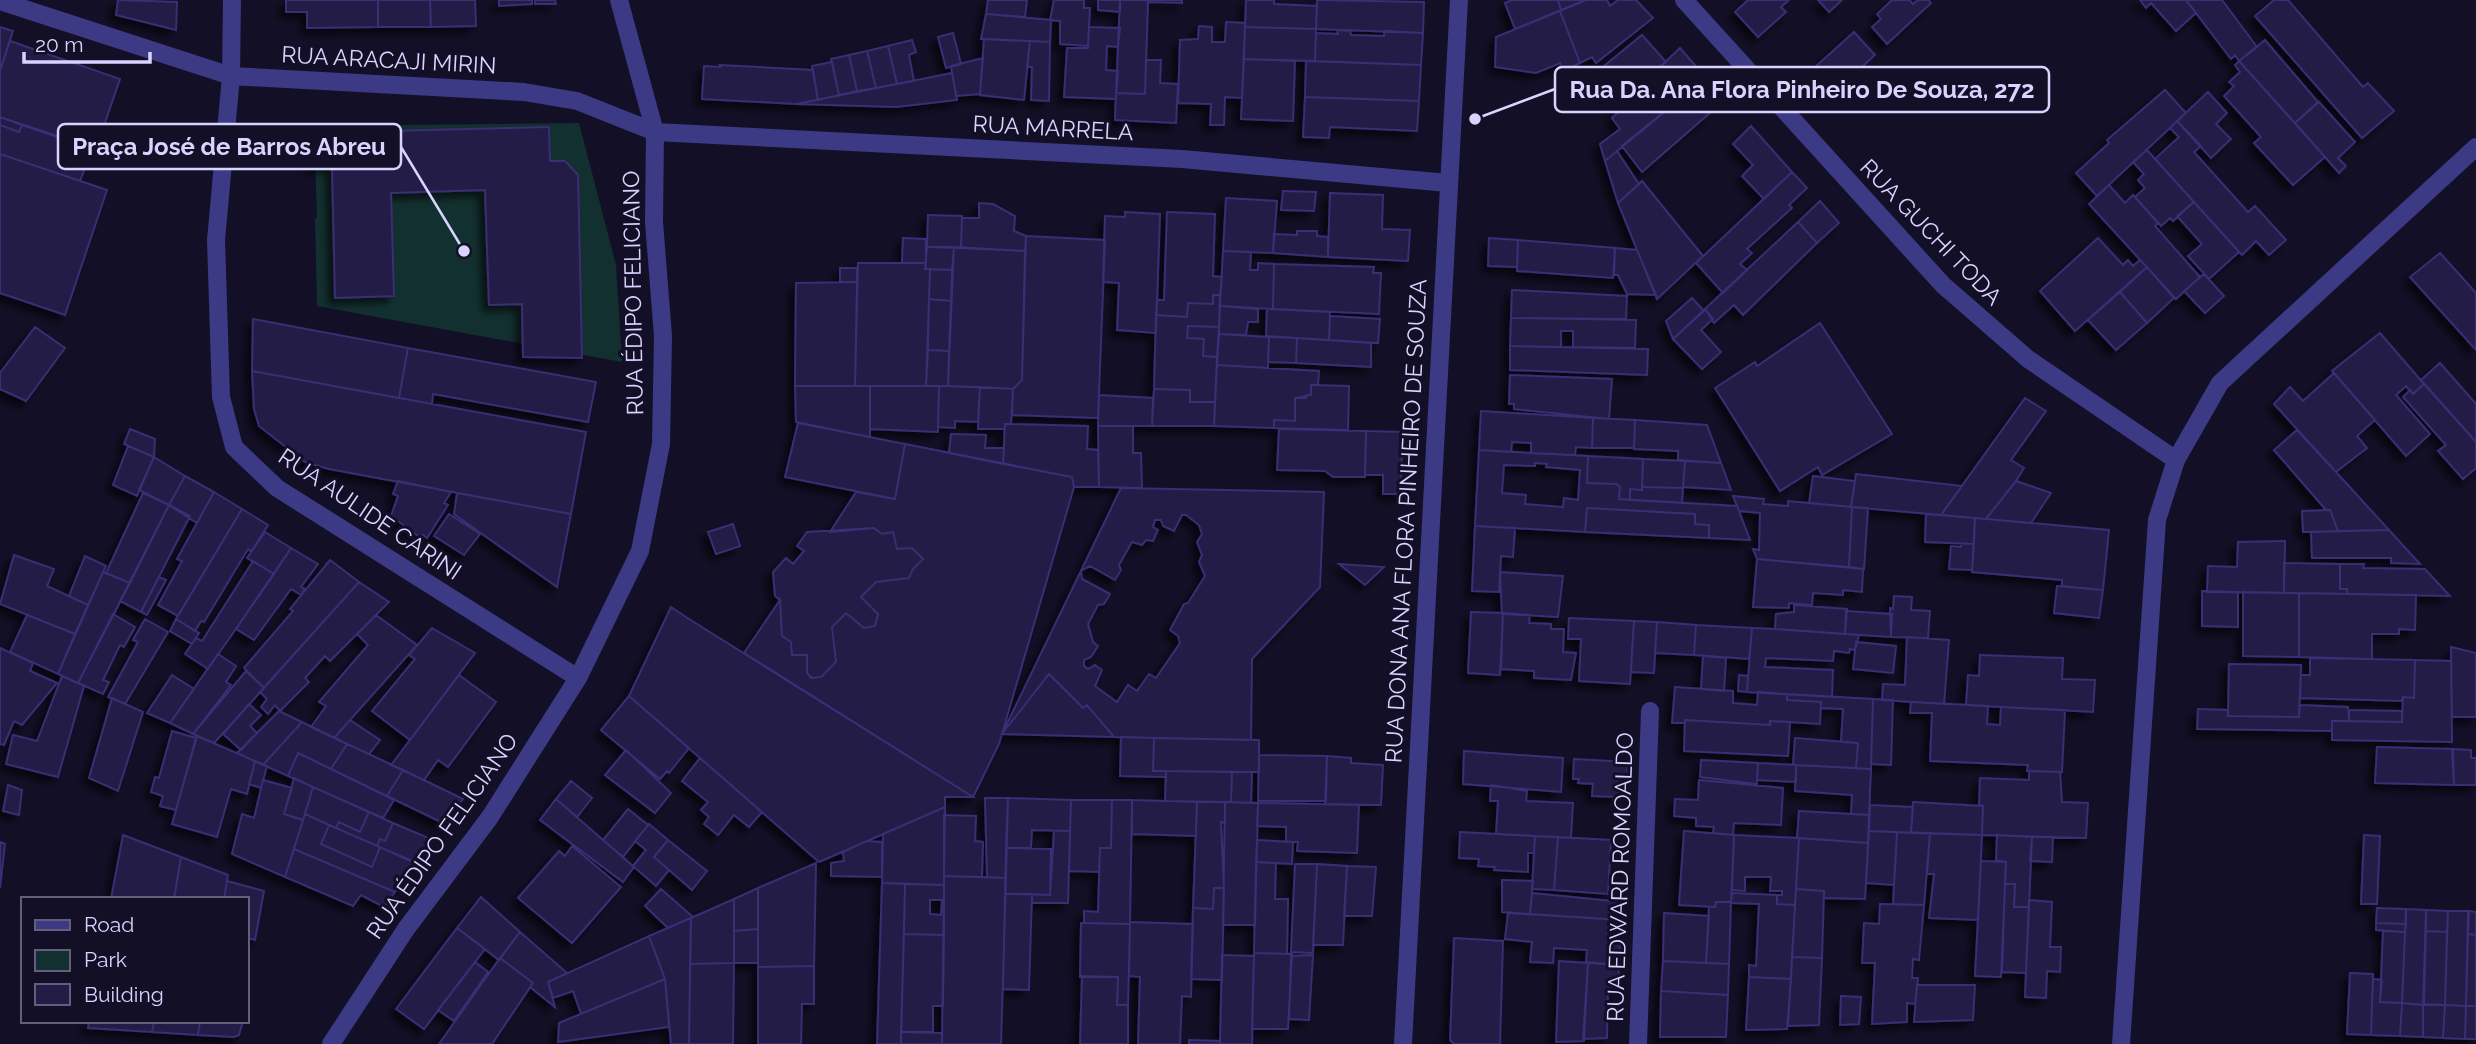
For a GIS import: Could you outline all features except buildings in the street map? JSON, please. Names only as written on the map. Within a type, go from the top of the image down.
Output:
[{"type":"street","name":"RUA AULIDE CARINI","points":[[232,0],[232,76],[216,240],[222,397],[234,447],[277,488],[578,678]]},
{"type":"street","name":"RUA ÉDIPO FELICIANO","points":[[331,1044],[406,929],[490,817],[578,678],[640,551],[661,444],[663,336],[654,222],[655,132],[619,0]]},
{"type":"street","name":"RUA DONA ANA FLORA PINHEIRO DE SOUZA","points":[[1403,1044],[1459,0]]},
{"type":"street","name":"RUA GUCHI TODA","points":[[1684,0],[1943,285],[2028,359],[2176,460]]},
{"type":"street","name":"RUA ARACAJI MIRIN","points":[[0,1],[232,76],[524,92],[577,101],[655,132]]},
{"type":"street","name":"RUA MARRELA","points":[[655,132],[1182,159],[1448,183]]},
{"type":"street","points":[[2121,1044],[2157,520],[2176,460],[2220,383],[2476,147]]},
{"type":"street","name":"RUA EDWARD ROMOALDO","points":[[1638,1044],[1650,711]]},
{"type":"green space","points":[[579,123],[616,265],[622,362],[317,306],[314,126]]},
{"type":"place","name":"Rua Da. Ana Flora Pinheiro De Souza, 272","points":[[1475,119]]},
{"type":"place","name":"Praça José de Barros Abreu","points":[[464,251]]}]
